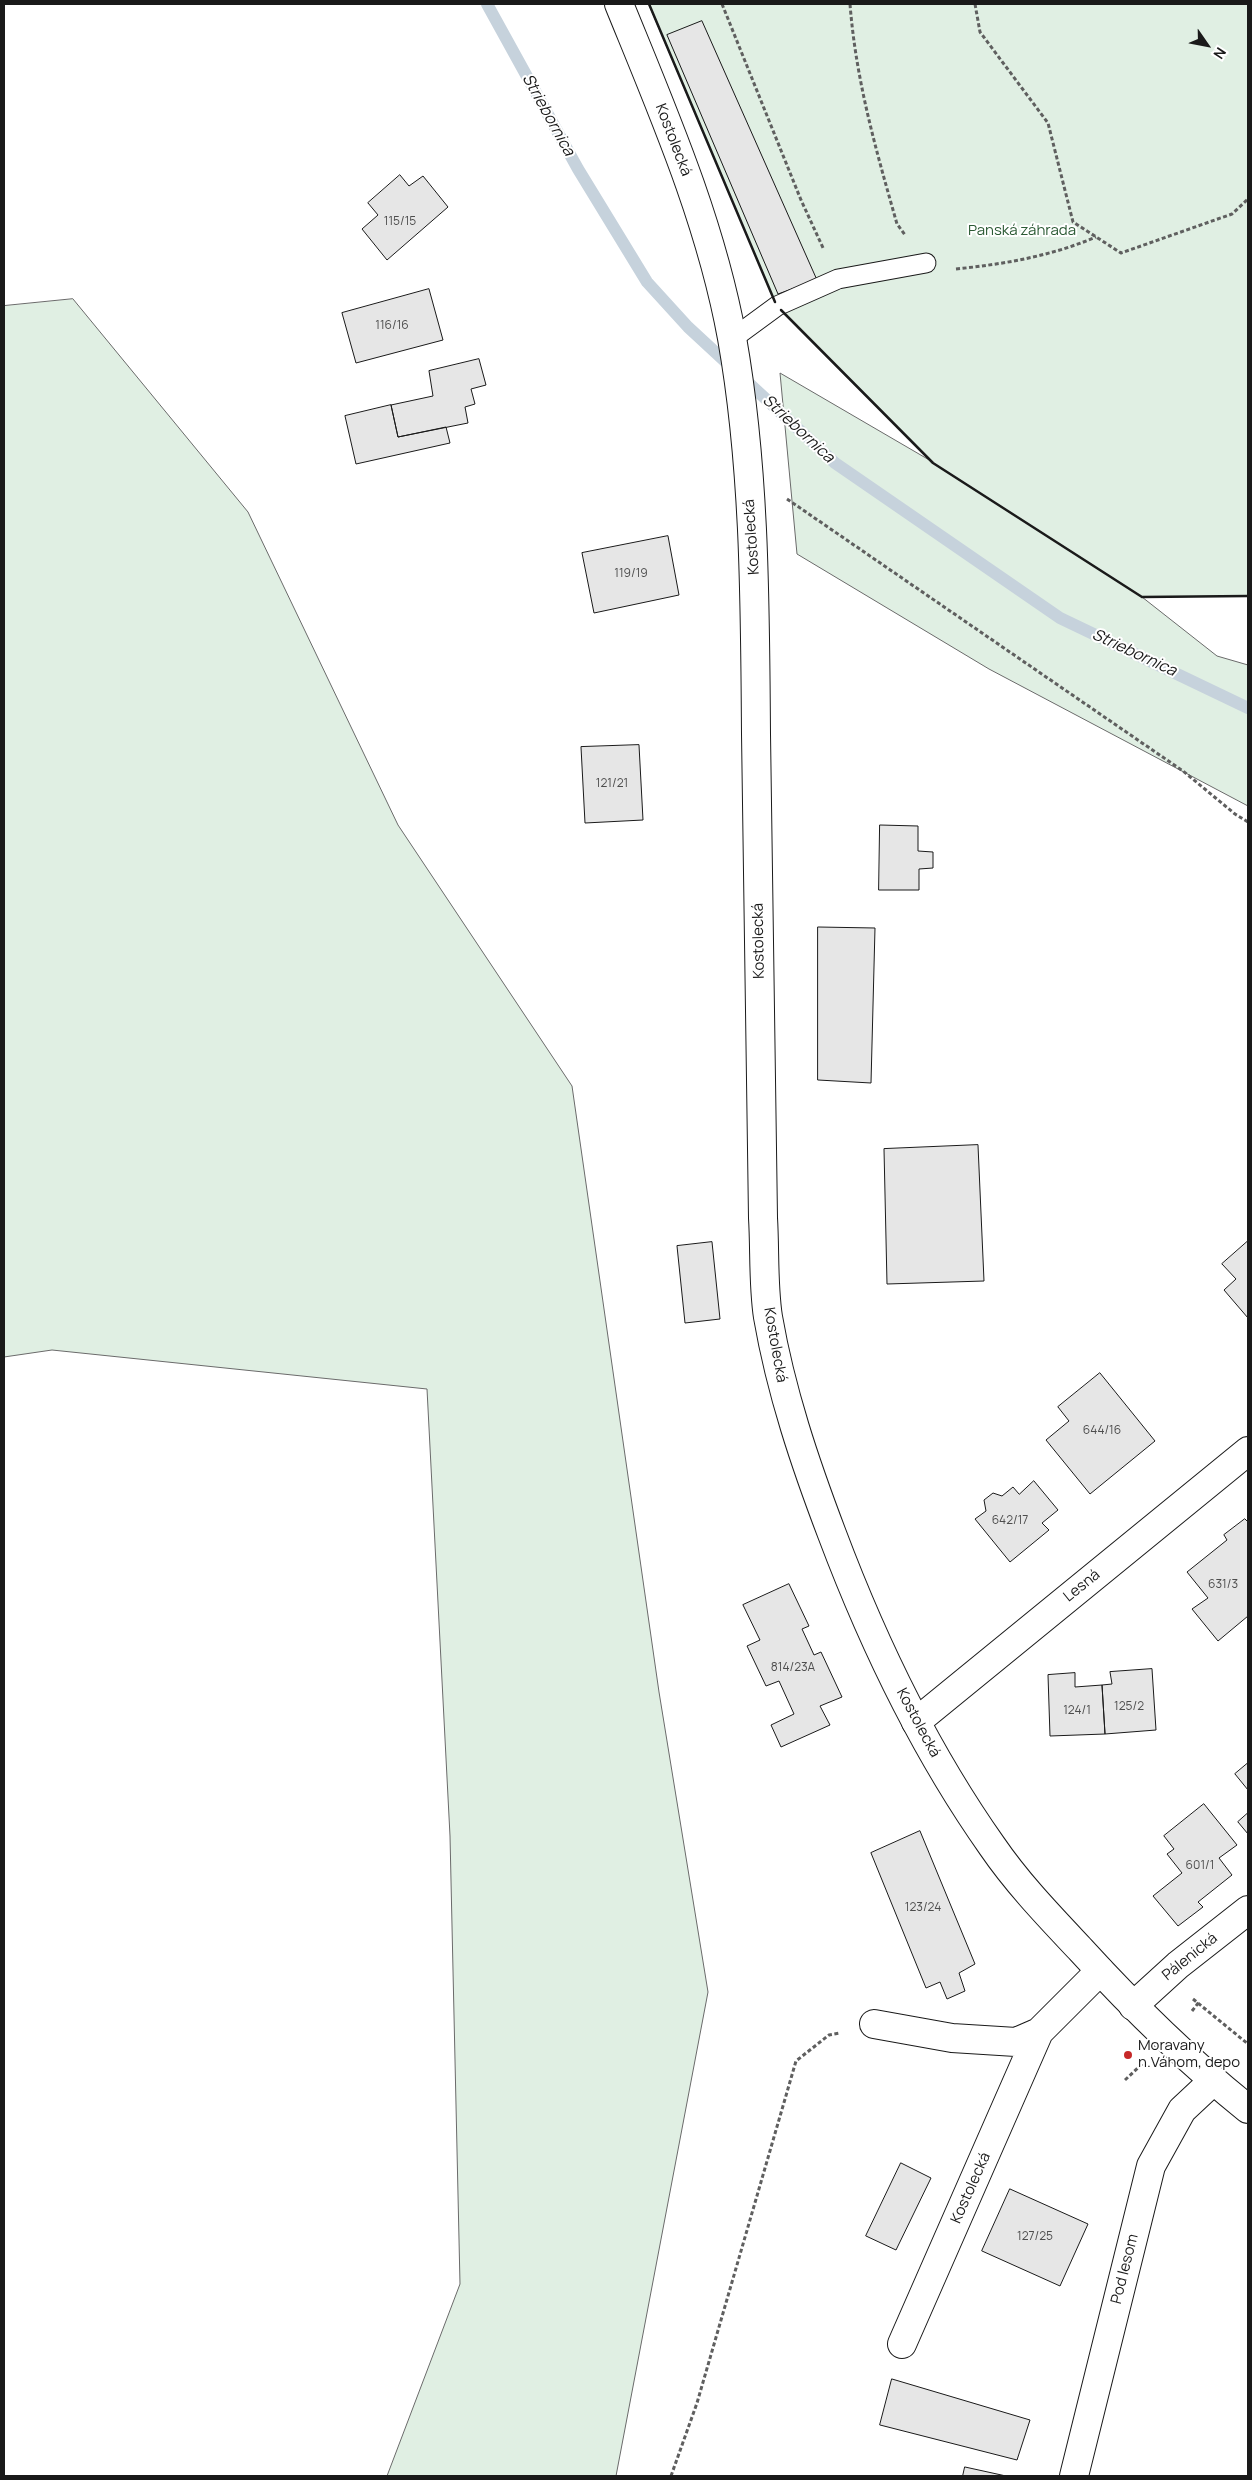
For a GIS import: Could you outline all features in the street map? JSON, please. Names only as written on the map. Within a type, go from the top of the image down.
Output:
[{"type":"main road","name":"Kostolecká","points":[[618,4],[664,115],[693,193],[720,284],[732,339],[744,430],[754,568],[761,1100],[768,1314],[781,1382],[808,1470],[873,1632],[916,1722],[952,1785],[992,1847],[1027,1892],[1100,1972],[1133,2006],[1214,2081],[1248,2109]]},
{"type":"main road","name":"Lesná","points":[[916,1722],[1248,1451]]},
{"type":"main road","name":"Pálenická","points":[[1133,2006],[1248,1910]]},
{"type":"main road","points":[[874,2024],[952,2038],[1016,2042],[1039,2032],[1100,1972]]},
{"type":"main road","name":"Kostolecká","points":[[902,2344],[1039,2032]]},
{"type":"main road","name":"Pod lesom","points":[[1074,2476],[1150,2166],[1182,2110],[1214,2081]]},
{"type":"lane","points":[[732,339],[777,306],[838,278],[926,263]]},
{"type":"path","points":[[722,4],[801,200],[838,278]]},
{"type":"path","points":[[850,4],[854,52],[873,142],[897,224],[926,263],[956,269],[1010,264],[1072,248],[1096,237]]},
{"type":"path","points":[[974,4],[980,32],[1048,123],[1073,222],[1121,253],[1232,214],[1248,199]]},
{"type":"path","points":[[748,481],[786,498],[1183,771],[1235,814],[1248,822]]},
{"type":"path","points":[[1159,1983],[1199,2002],[1248,2044]]},
{"type":"path","points":[[671,2476],[702,2384],[796,2061],[829,2036],[874,2024]]},
{"type":"green space","name":"Panská záhrada","points":[[649,4],[1248,4],[1248,596],[1142,597],[1217,656],[1248,665],[1248,806],[989,669],[797,554],[780,373],[931,461],[777,306]]},
{"type":"green space","points":[[73,299],[248,512],[398,825],[572,1086],[659,1692],[708,1992],[616,2476],[387,2476],[460,2284],[450,1836],[427,1389],[52,1350],[4,1357],[4,306]]},
{"type":"building","points":[[702,21],[817,280],[778,294],[667,35]]},
{"type":"building","points":[[400,175],[409,186],[423,176],[448,207],[387,260],[362,229],[378,215],[368,203]]},
{"type":"building","points":[[429,289],[443,340],[356,363],[342,313]]},
{"type":"building","points":[[479,359],[486,385],[471,389],[475,404],[465,407],[468,423],[398,437],[391,405],[433,396],[429,371]]},
{"type":"building","points":[[391,405],[398,437],[446,427],[450,443],[356,464],[345,416]]},
{"type":"building","points":[[668,536],[679,595],[594,613],[582,553]]},
{"type":"building","points":[[639,745],[643,820],[585,823],[581,747]]},
{"type":"building","points":[[880,825],[918,826],[918,851],[933,852],[933,868],[919,869],[919,890],[879,890]]},
{"type":"building","points":[[818,927],[875,928],[871,1083],[818,1080]]},
{"type":"building","points":[[978,1145],[984,1281],[887,1284],[884,1149]]},
{"type":"building","points":[[1248,1241],[1248,1318],[1224,1290],[1236,1279],[1222,1264]]},
{"type":"building","points":[[712,1242],[720,1319],[685,1323],[677,1246]]},
{"type":"building","points":[[1100,1373],[1155,1441],[1090,1494],[1046,1440],[1069,1421],[1058,1407]]},
{"type":"building","points":[[1034,1481],[1058,1510],[1042,1523],[1049,1530],[1010,1562],[975,1519],[986,1511],[984,1500],[993,1493],[1002,1496],[1013,1487],[1019,1494]]},
{"type":"building","points":[[1245,1519],[1248,1522],[1248,1616],[1218,1641],[1192,1609],[1208,1598],[1187,1572],[1227,1540],[1224,1535]]},
{"type":"building","points":[[789,1584],[809,1626],[802,1629],[814,1655],[821,1652],[842,1697],[820,1706],[830,1725],[781,1747],[771,1725],[794,1714],[779,1681],[766,1686],[747,1646],[760,1640],[743,1605]]},
{"type":"building","points":[[1152,1669],[1156,1730],[1105,1734],[1102,1685],[1112,1684],[1110,1672]]},
{"type":"building","points":[[1075,1673],[1075,1687],[1102,1685],[1105,1734],[1050,1736],[1048,1675]]},
{"type":"building","points":[[1248,1763],[1248,1790],[1235,1774]]},
{"type":"building","points":[[1204,1804],[1237,1845],[1219,1858],[1232,1875],[1198,1902],[1203,1907],[1178,1926],[1153,1896],[1182,1873],[1167,1854],[1174,1849],[1164,1836]]},
{"type":"building","points":[[1248,1813],[1248,1834],[1238,1822]]},
{"type":"building","points":[[920,1831],[975,1964],[959,1973],[965,1991],[947,1999],[940,1982],[926,1988],[871,1853]]},
{"type":"building","points":[[901,2163],[931,2178],[896,2250],[866,2236]]},
{"type":"building","points":[[1010,2189],[1088,2224],[1060,2286],[982,2251]]},
{"type":"building","points":[[892,2379],[1030,2420],[1017,2460],[880,2425]]},
{"type":"building","points":[[965,2467],[1006,2476],[963,2476]]},
{"type":"waterway","name":"Striebornica","points":[[487,4],[578,169],[647,282],[688,327],[835,463],[1060,618],[1248,708]]},
{"type":"wall","points":[[649,4],[775,302]]},
{"type":"wall","points":[[781,310],[933,463],[1142,597],[1248,596]]},
{"type":"place","name":"Moravany n.Váhom, depo","points":[[1128,2055]]}]
